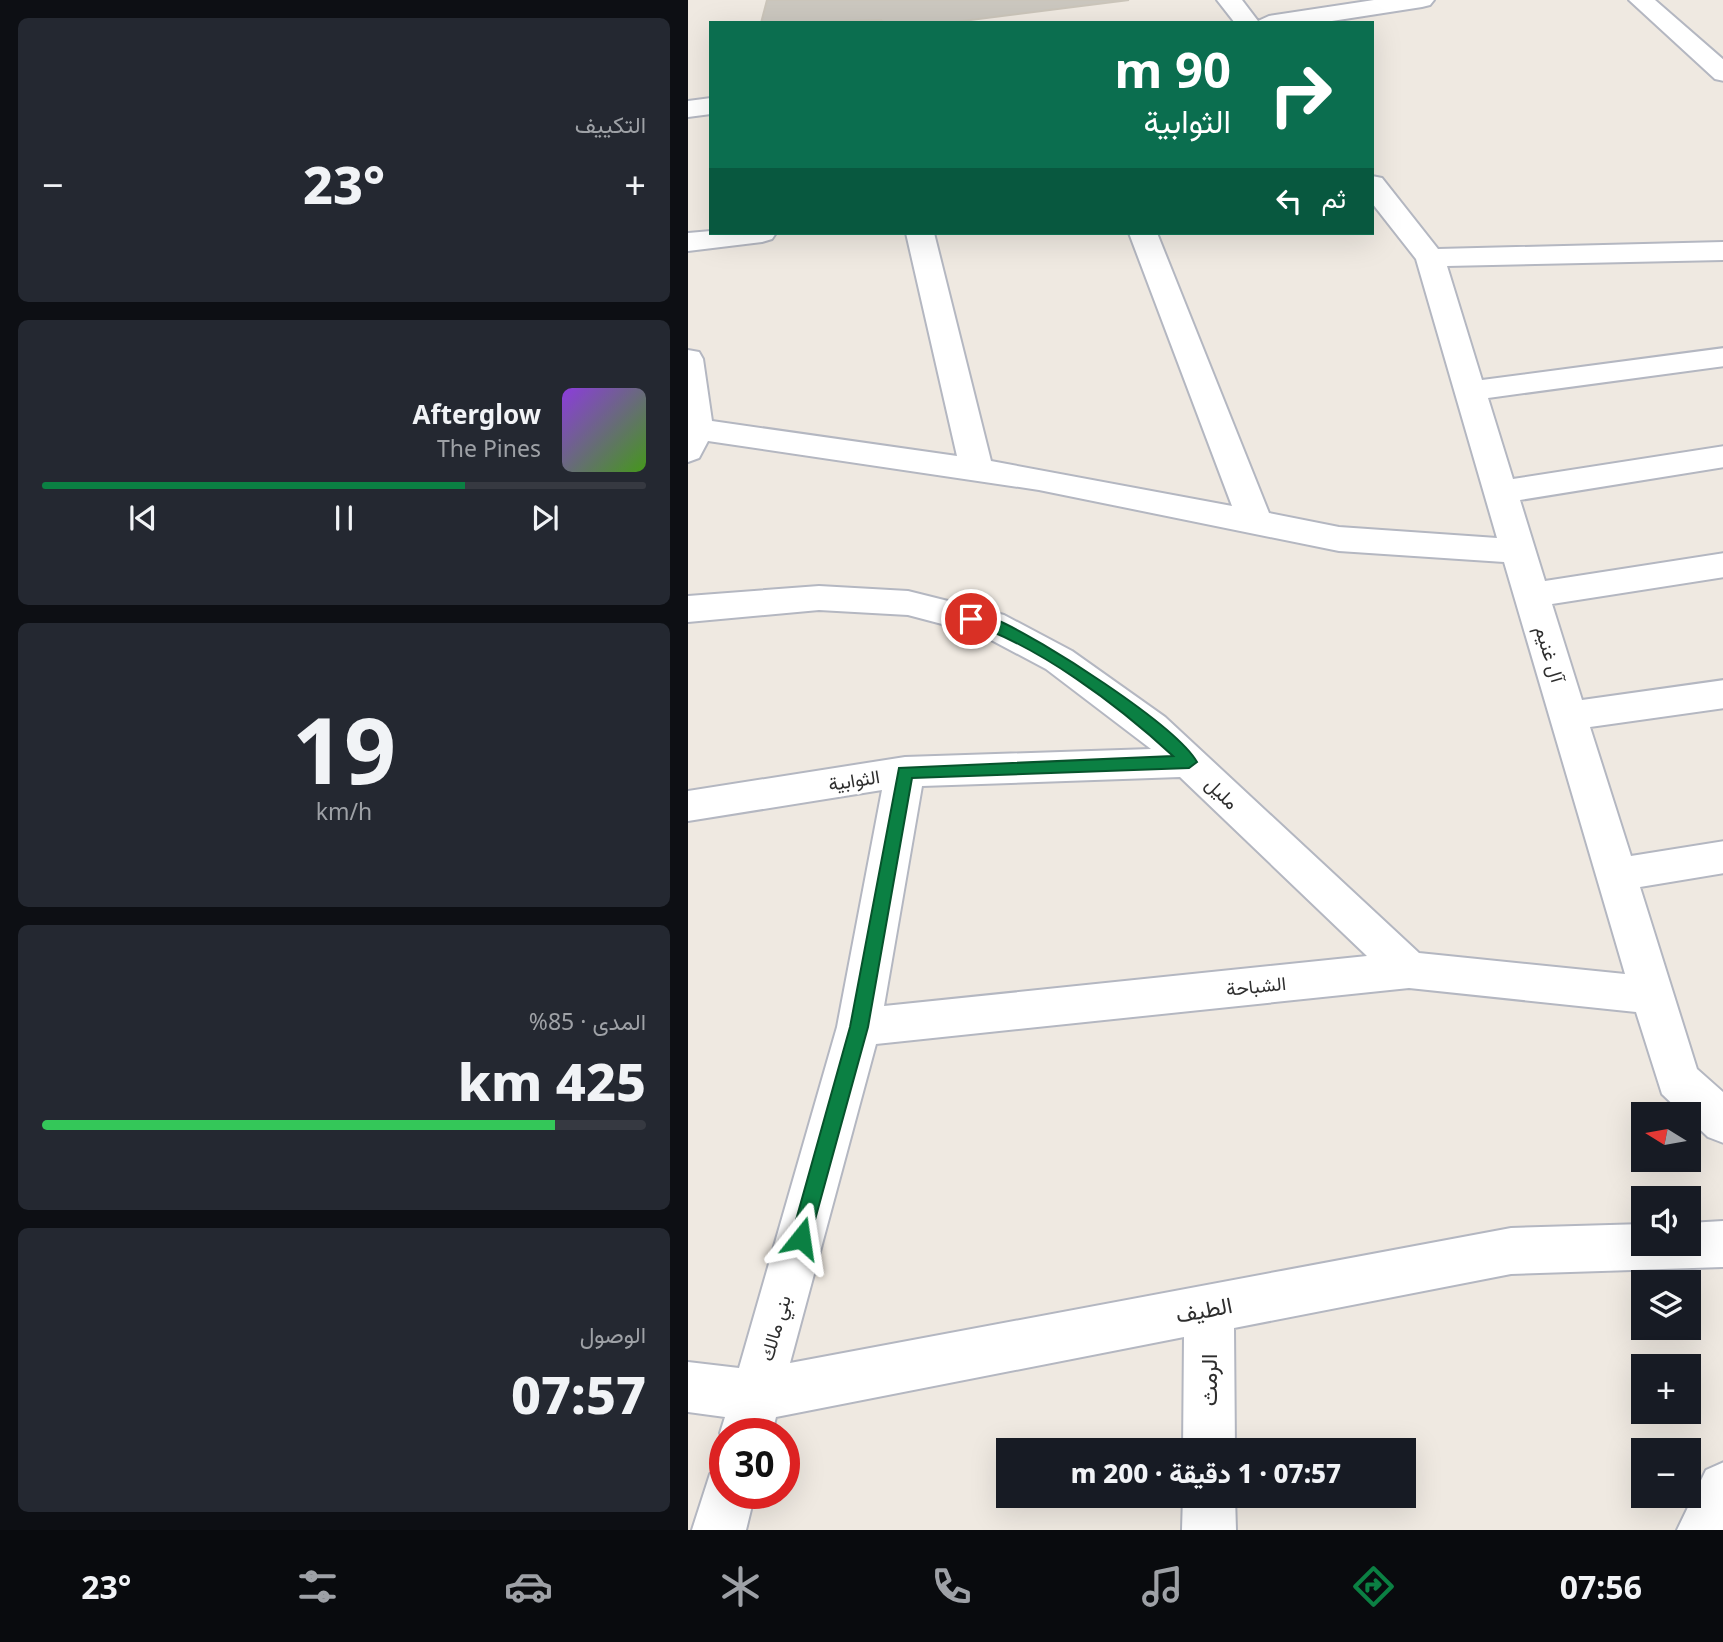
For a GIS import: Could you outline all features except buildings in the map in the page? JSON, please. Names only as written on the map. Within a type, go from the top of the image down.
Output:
[{"type":"street","points":[[1229,0],[1246,21]]},
{"type":"street","points":[[1282,21],[1421,0]]},
{"type":"street","points":[[1641,0],[1723,74]]},
{"type":"street","points":[[1693,47],[1723,43]]},
{"type":"street","points":[[688,109],[709,106]]},
{"type":"street","name":"آل غنيم","points":[[1374,187],[1430,258],[1678,1080],[1723,1123]]},
{"type":"street","points":[[688,242],[746,235]]},
{"type":"street","points":[[920,235],[977,470]]},
{"type":"street","points":[[1144,235],[1255,522]]},
{"type":"street","points":[[1430,258],[1723,251]]},
{"type":"street","points":[[1470,391],[1723,357]]},
{"type":"street","points":[[688,359],[691,436],[1039,478],[1339,539],[1519,551]]},
{"type":"street","points":[[1501,492],[1723,456]]},
{"type":"street","points":[[1532,595],[1723,565]]},
{"type":"street","name":"مليل","points":[[688,609],[819,598],[908,603],[991,624],[1059,660],[1152,727],[1408,970]]},
{"type":"street","points":[[1568,716],[1723,694]]},
{"type":"street","name":"الثوابية","points":[[688,806],[905,772],[1189,762]]},
{"type":"street","name":"بني مالك","points":[[751,1414],[859,1027],[905,772]]},
{"type":"street","points":[[1616,875],[1723,858]]},
{"type":"street","name":"الشباحة","points":[[859,1027],[1408,970],[1653,995]]},
{"type":"street","name":"الطيف","points":[[688,1387],[751,1414],[1209,1309],[1511,1251],[1723,1244]]},
{"type":"street","name":"الرمث","points":[[1209,1309],[1209,1438]]},
{"type":"street","points":[[1704,1530],[1723,1488]]},
{"type":"street","points":[[1209,1508],[1209,1530]]},
{"type":"street","points":[[719,1530],[725,1509]]},
{"type":"route","points":[[801,1238],[859,1027],[905,772],[1189,762],[1152,727],[1059,660],[991,624],[971,619]]}]
